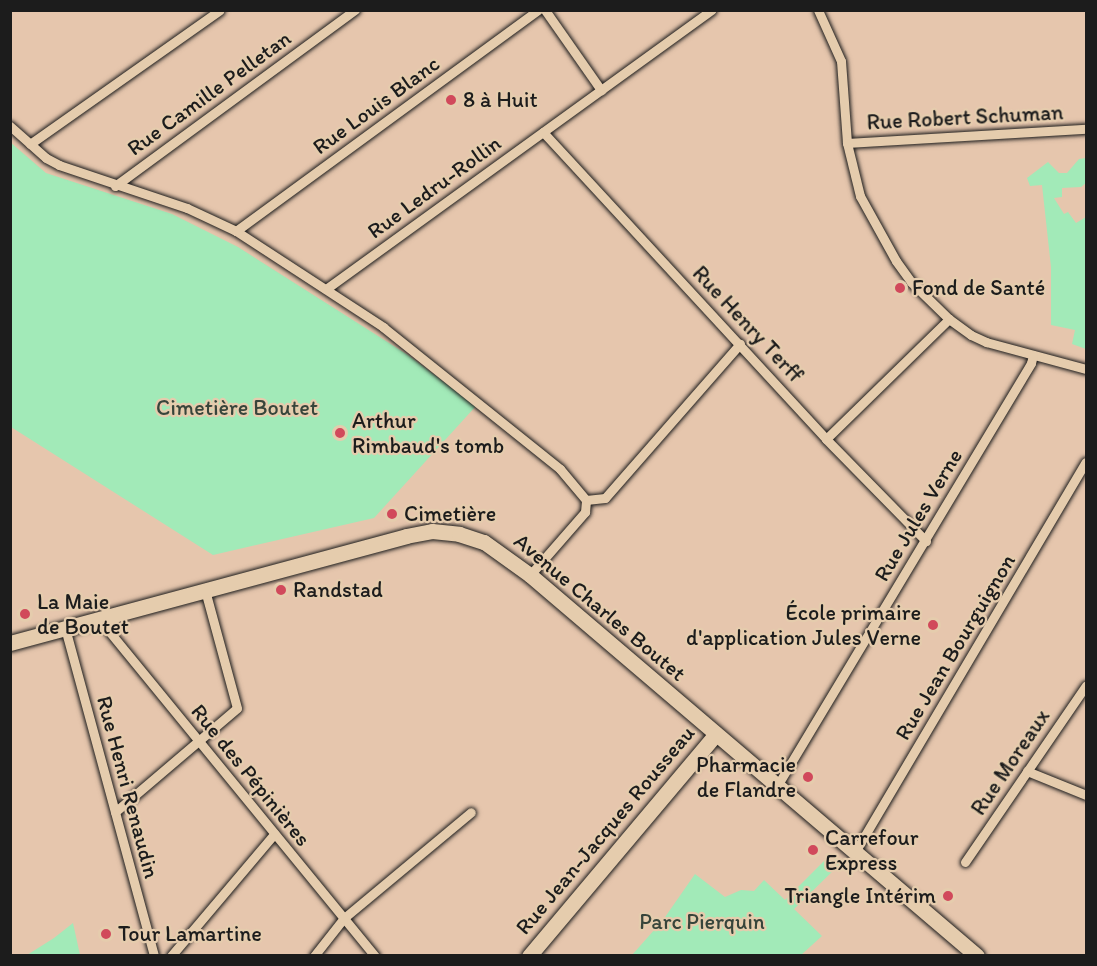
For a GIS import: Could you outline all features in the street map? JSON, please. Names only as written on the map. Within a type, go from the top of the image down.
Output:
[{"type":"main road","name":"Avenue Charles Boutet","points":[[10,643],[375,543],[432,531],[459,534],[484,542],[530,575],[977,956]]},
{"type":"main road","name":"Rue Jean-Jacques Rousseau","points":[[529,956],[716,734]]},
{"type":"street","points":[[30,144],[220,10]]},
{"type":"street","name":"Rue Camille Pelletan","points":[[115,186],[355,10]]},
{"type":"street","name":"Rue Louis Blanc","points":[[236,231],[538,10]]},
{"type":"street","points":[[545,10],[601,90]]},
{"type":"street","name":"Rue Ledru-Rollin","points":[[326,289],[712,10]]},
{"type":"street","points":[[818,10],[841,61],[847,143],[860,196],[896,261],[911,282],[949,319],[986,342],[1086,369]]},
{"type":"street","points":[[10,126],[59,165],[115,186],[187,208],[236,231],[383,327],[560,469],[586,500],[585,512],[530,575]]},
{"type":"street","name":"Rue Robert Schuman","points":[[847,143],[1086,129]]},
{"type":"street","name":"Rue Henry Terff","points":[[543,132],[741,344],[826,439],[926,541]]},
{"type":"street","points":[[826,439],[949,319]]},
{"type":"street","points":[[586,500],[605,498],[741,344]]},
{"type":"street","name":"Rue Jules Verne","points":[[777,786],[926,541],[1031,363],[1033,355]]},
{"type":"street","name":"Rue Jean Bourguignon","points":[[855,852],[1086,462]]},
{"type":"street","points":[[115,812],[237,708],[205,590]]},
{"type":"street","name":"Rue des Pépinières","points":[[99,619],[375,956]]},
{"type":"street","name":"Rue Henri Renaudin","points":[[65,628],[154,956]]},
{"type":"street","name":"Rue Moreaux","points":[[965,862],[1086,685]]},
{"type":"street","points":[[1027,771],[1086,795]]},
{"type":"street","points":[[314,956],[344,918],[471,812]]},
{"type":"street","points":[[171,956],[274,834]]},
{"type":"green space","name":"Cimetière Boutet","points":[[10,142],[46,173],[172,214],[238,247],[408,355],[476,406],[374,518],[213,555],[11,427]]},
{"type":"green space","points":[[1086,158],[1086,183],[1081,187],[1062,188],[1062,197],[1054,198],[1064,214],[1068,212],[1076,223],[1086,217],[1086,349],[1072,344],[1075,330],[1051,325],[1051,267],[1042,185],[1030,186],[1027,178],[1048,162],[1059,173],[1067,173],[1079,159]]},
{"type":"green space","name":"Parc Pierquin","points":[[832,853],[841,861],[839,865],[794,909],[822,936],[801,955],[632,955],[663,920],[695,874],[725,897],[741,890],[754,891],[764,880],[785,900]]},
{"type":"green space","points":[[73,923],[80,955],[27,955],[54,938]]},
{"type":"place","name":"8 à Huit","points":[[451,100]]},
{"type":"place","name":"Fond de Santé","points":[[900,288]]},
{"type":"place","name":"Arthur Rimbaud's tomb","points":[[340,433]]},
{"type":"place","name":"Cimetière","points":[[392,514]]},
{"type":"place","name":"Randstad","points":[[281,590]]},
{"type":"place","name":"La Maie de Boutet","points":[[25,614]]},
{"type":"place","name":"École primaire d'application Jules Verne","points":[[933,625]]},
{"type":"place","name":"Pharmacie de Flandre","points":[[808,777]]},
{"type":"place","name":"Carrefour Express","points":[[813,850]]},
{"type":"place","name":"Triangle Intérim","points":[[948,896]]},
{"type":"place","name":"Tour Lamartine","points":[[106,934]]}]
